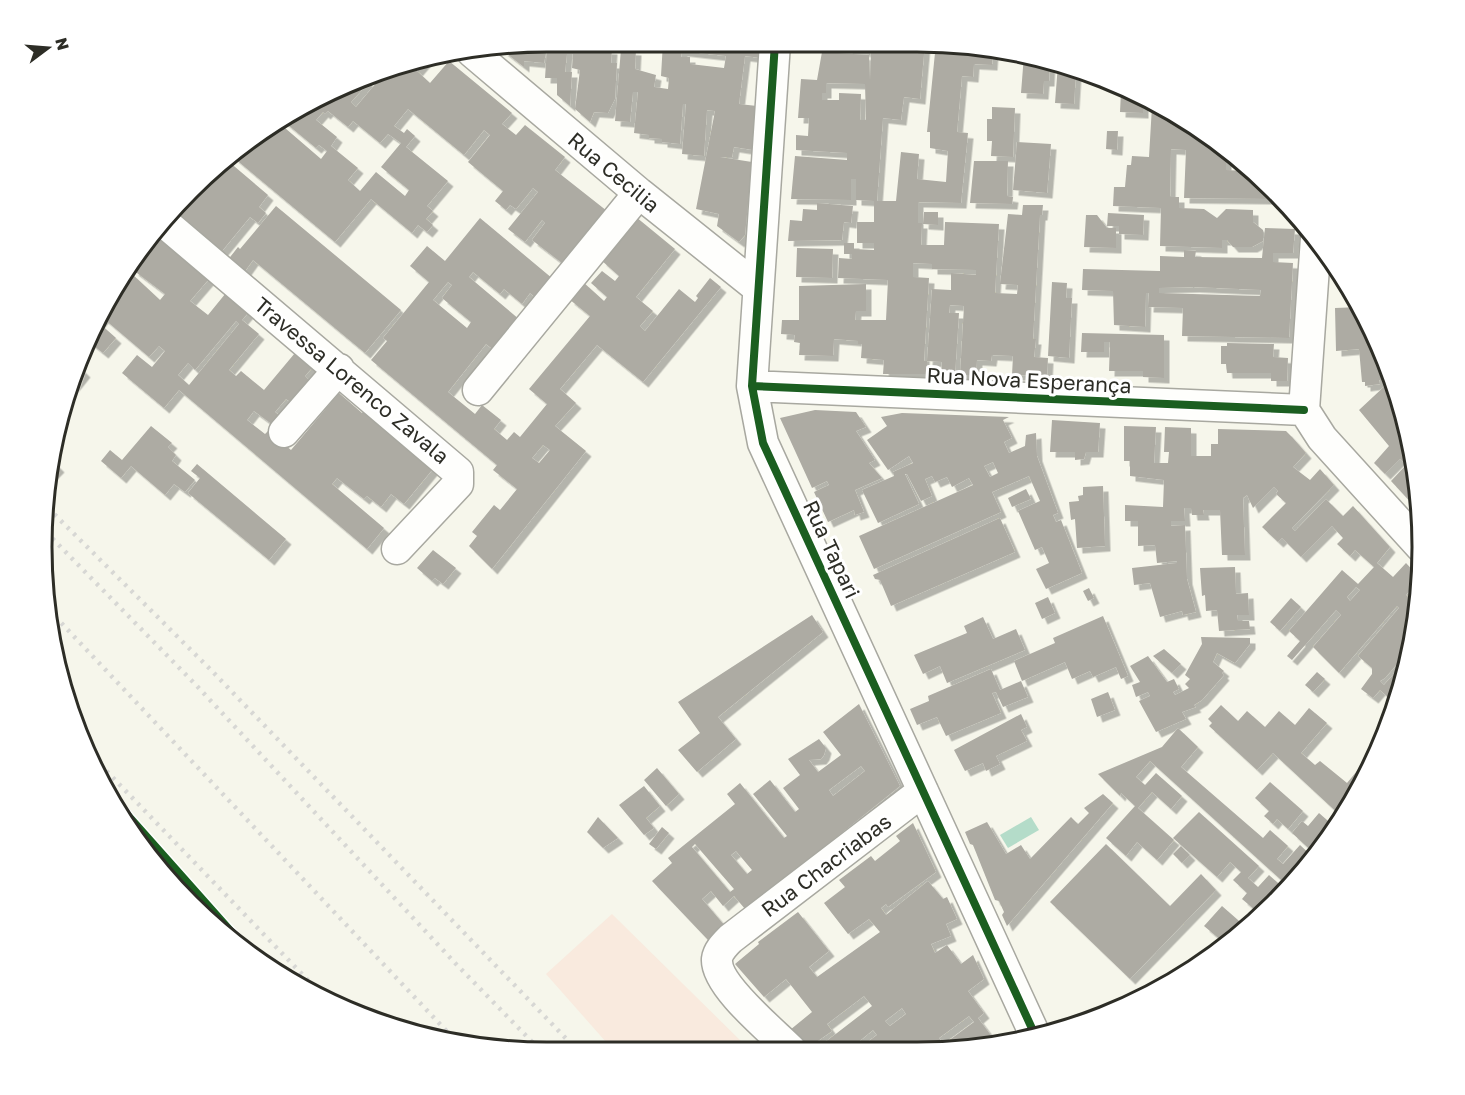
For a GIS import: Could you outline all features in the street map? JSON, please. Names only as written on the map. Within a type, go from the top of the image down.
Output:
[{"type":"street","name":"Rua Tapari","points":[[774,52],[752,386],[763,442],[1032,1029]]},
{"type":"street","name":"Rua Cecilia","points":[[479,58],[639,193],[758,288]]},
{"type":"street","points":[[478,390],[639,193]]},
{"type":"street","name":"Travessa Lorenco Zavala","points":[[170,227],[458,472],[458,484],[397,549]]},
{"type":"street","points":[[1315,253],[1304,410],[1310,422],[1334,452],[1412,537]]},
{"type":"street","points":[[284,432],[339,369]]},
{"type":"street","name":"Rua Nova Esperança","points":[[752,386],[1304,410]]},
{"type":"street","name":"Rua Chacriabas","points":[[783,1042],[733,992],[719,974],[717,958],[730,939],[923,791]]},
{"type":"shaded area","points":[[1031,817],[1039,830],[1008,848],[1000,835]]},
{"type":"shaded area","points":[[612,914],[742,1042],[606,1042],[546,974]]},
{"type":"building","points":[[546,52],[544,63],[524,61],[524,67],[508,55]]},
{"type":"building","points":[[547,52],[612,52],[611,63],[617,63],[615,99],[608,113],[594,112],[590,122],[575,109],[580,70],[572,68],[573,54],[567,54],[565,72],[572,72],[570,106],[557,95],[557,78],[545,78]]},
{"type":"building","points":[[621,52],[636,52],[635,69],[656,75],[654,87],[668,89],[669,78],[661,76],[662,52],[682,52],[681,57],[690,57],[690,64],[724,68],[726,56],[691,52],[761,52],[761,58],[745,56],[739,104],[757,106],[753,150],[734,147],[732,157],[720,157],[752,162],[745,235],[739,242],[717,226],[719,214],[696,209],[715,111],[707,110],[704,156],[682,154],[686,104],[683,104],[680,144],[662,142],[662,139],[634,133],[638,92],[633,92],[630,122],[615,121]]},
{"type":"building","points":[[822,52],[869,55],[870,80],[871,52],[924,52],[920,99],[904,97],[901,120],[883,118],[877,201],[896,201],[901,152],[919,154],[917,179],[946,182],[948,151],[930,148],[930,132],[927,132],[935,53],[992,59],[992,65],[974,64],[973,77],[962,76],[957,132],[968,133],[961,203],[918,202],[918,223],[922,223],[921,245],[944,245],[945,222],[999,224],[995,293],[1017,294],[1018,285],[1000,284],[1008,214],[1022,215],[1023,205],[1043,205],[1042,215],[1040,215],[1033,339],[1036,339],[1034,357],[1048,358],[1047,376],[1012,375],[1013,356],[992,355],[991,361],[977,360],[976,375],[960,375],[964,306],[950,305],[949,313],[959,313],[955,375],[941,374],[942,362],[927,361],[927,374],[883,374],[884,360],[861,358],[862,344],[858,344],[858,341],[834,339],[833,356],[799,355],[800,343],[794,342],[795,335],[781,334],[782,320],[799,320],[799,286],[866,284],[866,311],[856,311],[855,320],[886,320],[888,280],[838,278],[839,258],[852,259],[852,254],[844,254],[844,243],[854,243],[854,249],[874,250],[874,243],[857,243],[857,222],[874,222],[874,201],[856,200],[856,179],[851,179],[851,200],[791,199],[795,156],[847,160],[847,153],[796,150],[796,135],[808,136],[809,118],[798,118],[801,79],[817,80]],"holes":[[[826,83],[865,84],[866,120],[860,120],[861,94],[839,93],[839,100],[822,100],[822,93],[826,93]],[[913,263],[932,264],[932,269],[976,270],[976,275],[951,273],[951,290],[932,289],[927,361],[924,361],[929,278],[913,277]]]},
{"type":"building","points":[[450,62],[512,113],[502,124],[516,135],[525,125],[565,157],[555,170],[607,211],[562,263],[532,240],[545,223],[542,220],[525,242],[508,229],[538,192],[533,188],[516,209],[510,205],[506,210],[495,201],[503,191],[468,162],[490,135],[484,130],[464,155],[408,109],[394,126],[404,133],[407,129],[415,136],[406,147],[448,181],[427,206],[433,211],[426,219],[433,225],[427,232],[418,225],[412,233],[371,199],[335,242],[238,161],[285,128],[321,159],[327,151],[319,145],[316,148],[289,126],[364,88],[351,102],[356,107],[376,83],[419,69],[417,71],[430,83]],"holes":[[[328,111],[348,127],[353,121],[380,143],[388,134],[401,143],[381,167],[409,190],[405,196],[376,172],[360,191],[348,180],[358,168],[331,146],[337,137],[316,120],[323,112],[325,114]]]},
{"type":"building","points":[[1023,64],[1050,70],[1049,81],[1044,81],[1043,94],[1021,93]]},
{"type":"building","points":[[1057,73],[1076,79],[1074,104],[1055,103]]},
{"type":"building","points":[[1121,97],[1143,108],[1143,113],[1120,112]]},
{"type":"building","points":[[992,107],[1015,108],[1013,157],[991,156],[992,141],[987,141],[987,119],[992,119]]},
{"type":"building","points":[[1152,112],[1193,136],[1219,155],[1226,161],[1226,170],[1239,171],[1270,199],[1184,198],[1186,150],[1171,149],[1170,197],[1179,197],[1179,208],[1204,209],[1217,218],[1226,209],[1253,210],[1253,222],[1263,230],[1263,241],[1252,247],[1233,247],[1227,240],[1222,240],[1222,248],[1160,246],[1161,208],[1113,206],[1114,187],[1125,187],[1127,165],[1131,165],[1132,156],[1149,157]]},
{"type":"building","points":[[1107,131],[1118,131],[1117,150],[1106,149]]},
{"type":"building","points":[[1017,142],[1051,144],[1047,193],[1013,190]]},
{"type":"building","points":[[974,161],[1008,161],[1007,196],[1013,197],[1012,204],[970,203]]},
{"type":"building","points":[[233,165],[268,195],[259,207],[266,213],[258,223],[250,217],[222,251],[179,216],[197,197]]},
{"type":"building","points":[[817,203],[853,206],[851,223],[844,222],[842,240],[788,241],[790,220],[802,221],[803,209],[817,210]]},
{"type":"building","points":[[276,206],[401,310],[365,353],[253,260],[243,274],[227,261]]},
{"type":"building","points":[[924,212],[938,212],[938,225],[923,224]]},
{"type":"building","points":[[1108,213],[1144,215],[1143,235],[1119,234],[1119,226],[1107,226]]},
{"type":"building","points":[[1086,215],[1097,215],[1107,228],[1116,228],[1116,248],[1084,247]]},
{"type":"building","points":[[636,217],[675,249],[636,297],[653,311],[640,326],[645,331],[679,289],[695,302],[698,298],[696,296],[710,278],[721,287],[643,382],[597,345],[560,389],[576,403],[555,426],[586,451],[492,569],[469,546],[477,536],[472,532],[494,505],[500,510],[517,489],[493,470],[497,465],[371,360],[387,341],[383,338],[429,282],[410,266],[427,246],[445,261],[480,218],[553,279],[537,299],[530,293],[522,304],[504,289],[500,294],[473,272],[469,277],[520,320],[495,351],[486,344],[448,392],[475,414],[482,405],[501,420],[494,429],[507,440],[514,432],[520,437],[547,404],[529,389],[590,316],[569,299],[583,282],[604,301],[607,297],[591,283],[602,271],[615,281],[619,276],[601,260]],"holes":[[[448,282],[452,285],[442,298],[471,322],[467,328],[433,300]],[[543,445],[550,450],[539,463],[532,458]]]},
{"type":"building","points":[[1265,228],[1295,229],[1293,253],[1273,253],[1273,262],[1293,263],[1289,338],[1182,336],[1183,308],[1148,307],[1149,293],[1146,293],[1145,327],[1114,325],[1113,291],[1082,290],[1083,269],[1160,271],[1160,256],[1184,257],[1184,250],[1196,251],[1195,257],[1262,258]],"holes":[[[1159,288],[1261,290],[1260,296],[1159,293]]]},
{"type":"building","points":[[164,234],[209,279],[190,301],[208,315],[230,288],[253,307],[242,320],[259,334],[229,370],[236,376],[241,371],[264,390],[300,347],[317,362],[305,376],[310,381],[292,403],[286,399],[275,412],[280,416],[273,425],[254,411],[247,420],[265,434],[268,431],[291,450],[339,393],[362,413],[368,406],[437,464],[404,504],[391,494],[381,507],[367,496],[364,499],[337,478],[332,484],[384,528],[367,549],[179,390],[164,408],[122,373],[137,355],[152,367],[165,351],[159,346],[149,357],[108,322],[119,300],[134,276],[160,300],[165,294],[136,272]],"holes":[[[236,321],[239,324],[189,385],[178,375],[188,363],[195,370]]]},
{"type":"building","points":[[797,248],[833,249],[832,278],[796,277]]},
{"type":"building","points":[[1052,282],[1067,283],[1066,298],[1072,298],[1069,358],[1048,356]]},
{"type":"building","points":[[1350,307],[1375,358],[1383,380],[1379,380],[1380,384],[1365,386],[1365,382],[1362,382],[1359,349],[1336,351],[1335,308]]},
{"type":"building","points":[[105,328],[116,338],[103,353],[95,347]]},
{"type":"building","points":[[1082,333],[1164,335],[1164,378],[1143,377],[1143,371],[1109,371],[1110,342],[1104,342],[1104,352],[1081,352]]},
{"type":"building","points":[[1227,343],[1274,344],[1273,357],[1288,358],[1287,381],[1271,381],[1271,373],[1227,373],[1226,364],[1221,364],[1221,346],[1227,346]]},
{"type":"building","points":[[1385,386],[1396,419],[1405,464],[1400,459],[1385,474],[1374,463],[1389,446],[1359,410]]},
{"type":"building","points":[[815,410],[856,412],[866,427],[856,431],[875,460],[869,463],[882,478],[855,490],[864,512],[855,515],[854,510],[828,522],[814,492],[829,485],[827,481],[812,488],[780,418]]},
{"type":"building","points":[[902,413],[1009,417],[1003,420],[1012,438],[1004,442],[1009,453],[1025,446],[1026,435],[1036,433],[1037,456],[1058,513],[1053,515],[1056,522],[1061,520],[1082,573],[1046,589],[1036,569],[1049,563],[1042,547],[1035,550],[1018,511],[1040,501],[1029,476],[992,492],[1001,512],[874,569],[859,536],[973,485],[969,478],[952,487],[947,477],[935,482],[932,476],[925,479],[932,496],[921,501],[905,474],[919,504],[878,523],[862,490],[894,476],[893,472],[913,463],[909,456],[888,470],[867,440],[887,426],[881,417]],"holes":[[[993,462],[998,473],[990,477],[984,466]]]},
{"type":"building","points":[[1052,420],[1100,423],[1098,452],[1086,452],[1084,459],[1075,460],[1075,452],[1050,452]]},
{"type":"building","points":[[151,426],[172,443],[168,447],[176,455],[172,461],[195,480],[185,492],[174,484],[165,495],[131,466],[121,478],[101,461],[110,450],[122,460]]},
{"type":"building","points":[[1124,426],[1156,427],[1154,463],[1168,463],[1169,452],[1164,452],[1165,427],[1191,428],[1191,456],[1211,456],[1211,444],[1218,444],[1218,429],[1286,431],[1306,453],[1293,467],[1310,480],[1320,469],[1334,485],[1292,528],[1295,531],[1326,499],[1343,516],[1353,506],[1390,547],[1377,563],[1393,577],[1406,563],[1411,569],[1410,590],[1406,595],[1409,598],[1408,612],[1399,662],[1380,681],[1384,685],[1397,670],[1389,698],[1380,690],[1373,698],[1361,689],[1372,674],[1372,668],[1358,656],[1399,608],[1397,606],[1339,673],[1313,647],[1341,615],[1336,610],[1292,660],[1287,656],[1300,641],[1289,631],[1342,570],[1358,584],[1374,567],[1355,550],[1350,556],[1337,544],[1343,538],[1332,526],[1301,557],[1282,538],[1278,542],[1262,527],[1286,503],[1276,494],[1278,491],[1274,487],[1253,508],[1247,495],[1243,498],[1245,555],[1222,555],[1220,510],[1203,510],[1204,515],[1192,515],[1191,508],[1184,508],[1185,521],[1171,521],[1171,526],[1185,525],[1187,579],[1196,612],[1183,615],[1182,611],[1160,617],[1150,583],[1134,585],[1132,568],[1177,563],[1177,561],[1157,563],[1155,545],[1138,546],[1138,521],[1125,521],[1125,505],[1163,507],[1164,480],[1130,476],[1130,461],[1124,461]],"holes":[[[1356,587],[1360,590],[1350,601],[1347,597]]]},
{"type":"building","points":[[197,464],[286,539],[269,560],[188,493],[200,478],[191,471]]},
{"type":"building","points":[[1405,466],[1410,501],[1391,481]]},
{"type":"building","points":[[1103,486],[1105,546],[1077,548],[1075,519],[1071,520],[1069,502],[1079,501],[1078,496],[1083,495],[1083,487]]},
{"type":"building","points":[[1026,489],[1031,499],[1012,507],[1008,498]]},
{"type":"building","points":[[1000,518],[1015,552],[891,606],[880,580],[875,579],[873,575]]},
{"type":"building","points":[[433,550],[456,568],[443,584],[435,578],[432,581],[417,568]]},
{"type":"building","points":[[1235,567],[1236,594],[1248,593],[1249,615],[1237,615],[1238,621],[1249,621],[1250,629],[1219,631],[1217,610],[1206,611],[1205,595],[1202,596],[1200,568]]},
{"type":"building","points":[[1089,588],[1094,598],[1088,601],[1083,591]]},
{"type":"building","points":[[1048,597],[1055,613],[1042,619],[1035,603]]},
{"type":"building","points":[[1291,598],[1301,607],[1280,631],[1270,622]]},
{"type":"building","points":[[812,615],[823,632],[718,717],[736,739],[697,772],[678,750],[700,733],[678,702]]},
{"type":"building","points":[[1103,616],[1128,676],[1121,679],[1116,667],[1093,677],[1090,671],[1072,679],[1065,662],[1022,681],[1014,661],[1055,643],[1053,638]]},
{"type":"building","points":[[983,617],[993,639],[1016,629],[1025,650],[947,683],[940,666],[923,674],[914,655],[967,633],[964,626]]},
{"type":"building","points":[[1201,637],[1250,638],[1250,644],[1235,663],[1217,653],[1213,662],[1224,671],[1222,673],[1224,675],[1202,700],[1194,705],[1196,707],[1182,712],[1186,719],[1156,732],[1139,701],[1150,696],[1148,692],[1136,697],[1132,685],[1140,682],[1130,666],[1148,656],[1167,682],[1174,679],[1179,689],[1173,692],[1175,695],[1189,688],[1185,684],[1190,679],[1185,675],[1202,644]]},
{"type":"building","points":[[1164,649],[1181,664],[1172,673],[1153,656]]},
{"type":"building","points":[[991,669],[1000,690],[1021,681],[1028,697],[1003,707],[996,692],[992,693],[1001,713],[946,736],[937,717],[917,725],[910,709],[929,701],[928,696]]},
{"type":"building","points":[[1317,672],[1325,679],[1313,692],[1305,685]]},
{"type":"building","points":[[1108,692],[1115,710],[1097,717],[1091,699]]},
{"type":"building","points":[[859,704],[900,786],[746,910],[734,896],[723,906],[711,891],[702,899],[725,926],[708,940],[652,881],[672,863],[668,858],[735,804],[727,794],[740,783],[784,838],[787,836],[753,794],[770,780],[795,812],[799,809],[783,788],[800,775],[788,759],[819,739],[826,748],[824,755],[821,759],[809,760],[818,772],[841,755],[823,732]],"holes":[[[861,766],[865,771],[833,796],[829,790]],[[695,844],[734,889],[730,892],[692,847]],[[736,851],[752,870],[747,874],[731,855]]]},
{"type":"building","points":[[1221,705],[1238,721],[1247,711],[1265,727],[1279,711],[1295,725],[1309,708],[1327,723],[1301,753],[1315,765],[1320,761],[1347,783],[1361,766],[1336,811],[1273,753],[1257,770],[1209,726],[1212,723],[1208,719]]},
{"type":"building","points":[[1021,714],[1027,727],[1021,730],[1027,741],[996,756],[1000,764],[986,771],[983,763],[965,771],[954,750]]},
{"type":"building","points":[[1178,728],[1198,747],[1181,767],[1263,838],[1270,830],[1288,846],[1277,859],[1283,864],[1300,845],[1308,852],[1283,882],[1150,761],[1136,777],[1145,785],[1156,773],[1182,796],[1171,809],[1152,792],[1138,808],[1174,840],[1157,860],[1137,842],[1126,856],[1106,838],[1135,806],[1121,793],[1120,796],[1098,774],[1162,747]]},
{"type":"building","points":[[657,768],[679,794],[666,806],[644,780]]},
{"type":"building","points":[[1270,782],[1303,811],[1288,829],[1277,819],[1273,824],[1264,816],[1269,811],[1255,798]]},
{"type":"building","points":[[644,786],[660,806],[646,818],[654,828],[644,835],[619,805]]},
{"type":"building","points":[[1103,794],[1113,803],[1007,926],[1002,915],[1004,912],[999,901],[995,900],[973,845],[970,844],[965,832],[987,822],[1006,854],[1021,845],[1030,859],[1071,817],[1078,824],[1089,813],[1084,808]]},
{"type":"building","points":[[1199,812],[1259,866],[1248,878],[1258,887],[1269,875],[1280,885],[1255,910],[1242,899],[1247,893],[1233,880],[1241,872],[1230,862],[1217,877],[1173,838]]},
{"type":"building","points":[[1319,813],[1329,822],[1310,849],[1292,833],[1302,821],[1308,826]]},
{"type":"building","points":[[598,817],[618,838],[603,848],[587,832]]},
{"type":"building","points":[[913,823],[936,872],[888,907],[886,904],[881,908],[886,915],[928,881],[943,899],[947,897],[957,919],[946,924],[951,936],[931,944],[935,953],[947,945],[961,964],[973,955],[984,979],[968,991],[984,1013],[978,1018],[992,1036],[948,1041],[974,1022],[969,1016],[939,1038],[942,1041],[868,1042],[877,1035],[873,1030],[858,1042],[825,1042],[872,1006],[864,996],[827,1024],[832,1031],[816,1042],[802,1042],[790,1030],[812,1012],[786,979],[764,997],[735,964],[759,944],[758,942],[798,912],[829,951],[809,967],[817,977],[880,932],[869,919],[848,934],[824,903],[845,887],[839,880],[871,856],[875,861],[900,841],[896,836]],"holes":[[[902,1008],[906,1014],[890,1026],[885,1021]]]},
{"type":"building","points":[[662,827],[669,833],[656,849],[649,844]]},
{"type":"building","points":[[1106,844],[1170,906],[1201,874],[1216,890],[1130,979],[1050,902]]},
{"type":"building","points":[[1181,846],[1190,855],[1182,863],[1173,854]]},
{"type":"building","points":[[1222,906],[1241,923],[1220,939],[1204,926]]},
{"type":"railway","points":[[54,514],[211,670],[569,1042]]},
{"type":"railway","points":[[53,539],[196,685],[456,964],[532,1042]]},
{"type":"railway","points":[[58,620],[448,1032]]},
{"type":"railway","points":[[107,771],[308,980]]},
{"type":"cycle path","points":[[774,52],[752,386],[763,443],[1032,1029]]},
{"type":"cycle path","points":[[752,386],[1304,410]]},
{"type":"cycle path","points":[[143,833],[219,918]]}]
